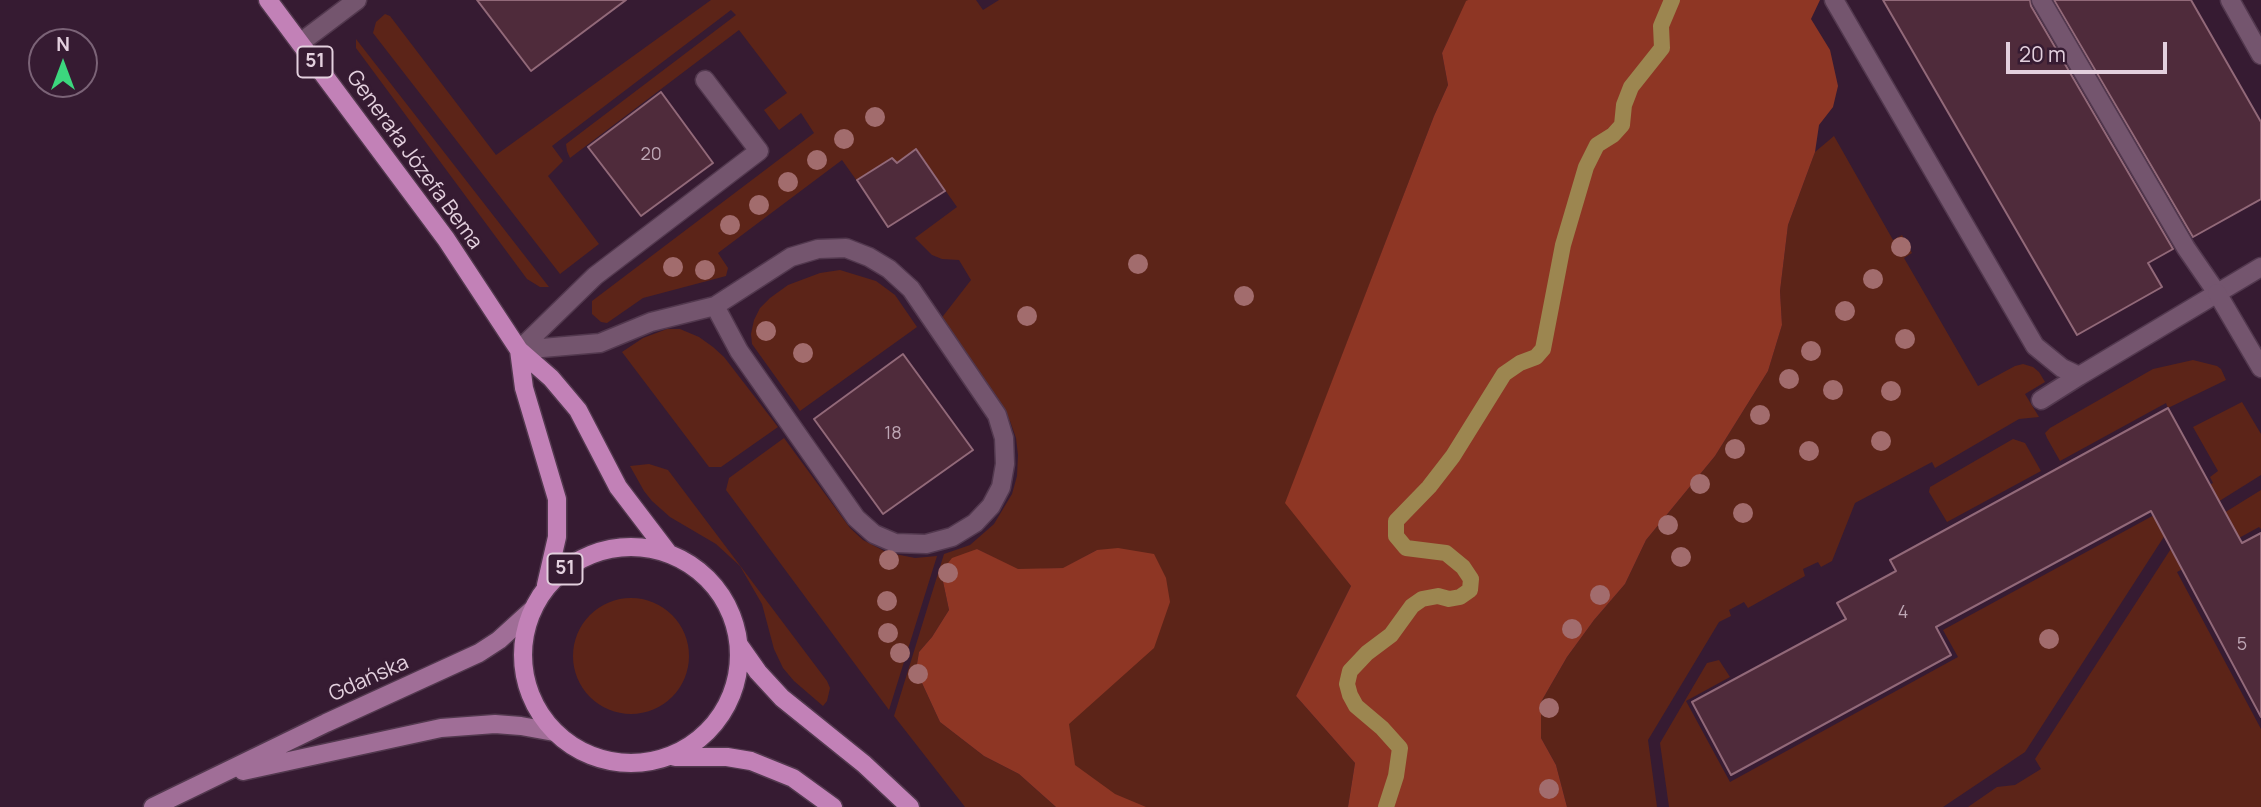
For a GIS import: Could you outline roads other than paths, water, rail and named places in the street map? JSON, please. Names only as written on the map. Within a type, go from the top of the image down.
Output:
[{"type":"main road","name":"Generała Józefa Bema","points":[[268,0],[446,239],[519,350],[551,378],[578,410],[618,488],[669,554]]},
{"type":"main road","name":"Generała Józefa Bema","points":[[519,350],[524,388],[557,499],[555,555],[546,587]]},
{"type":"main road","name":"51","points":[[833,807],[793,778],[751,761],[727,757],[668,758],[635,764],[602,760],[571,746],[554,732],[538,713],[525,680],[522,656],[524,632],[532,610],[546,587],[557,575],[586,556],[619,547],[653,549],[680,559],[701,572],[717,590],[729,611],[739,645],[758,672],[782,698],[864,764],[910,807]]},
{"type":"main road","name":"51","points":[[668,758],[696,743],[718,720],[737,677],[739,645]]},
{"type":"street","points":[[300,43],[357,0]]},
{"type":"street","points":[[1834,0],[2035,346],[2062,368],[2078,376]]},
{"type":"street","points":[[2041,0],[2186,248],[2217,293],[2261,368]]},
{"type":"street","points":[[2230,0],[2261,55]]},
{"type":"street","points":[[519,350],[595,276],[759,151],[705,80]]},
{"type":"street","points":[[519,350],[600,343],[651,323],[715,306],[791,257],[818,249],[846,248],[889,269],[911,289],[997,415],[1004,438],[1005,464],[1002,486],[990,506],[975,523],[952,537],[926,544],[895,543],[874,534],[856,518],[739,351],[715,306]]},
{"type":"street","points":[[2042,400],[2261,267]]},
{"type":"street","name":"Gdańska","points":[[153,807],[479,653],[499,640],[532,610]]},
{"type":"street","name":"Gdańska","points":[[215,777],[441,728],[495,724],[554,732]]},
{"type":"waterway","points":[[1386,807],[1396,776],[1400,748],[1356,706],[1347,684],[1350,671],[1367,653],[1391,635],[1412,606],[1422,599],[1438,596],[1449,599],[1460,597],[1470,590],[1471,579],[1463,567],[1446,553],[1406,548],[1396,536],[1396,521],[1429,487],[1453,456],[1504,374],[1520,363],[1536,357],[1543,349],[1563,245],[1586,167],[1597,145],[1613,135],[1622,125],[1624,105],[1631,87],[1662,48],[1661,26],[1672,0]]}]
